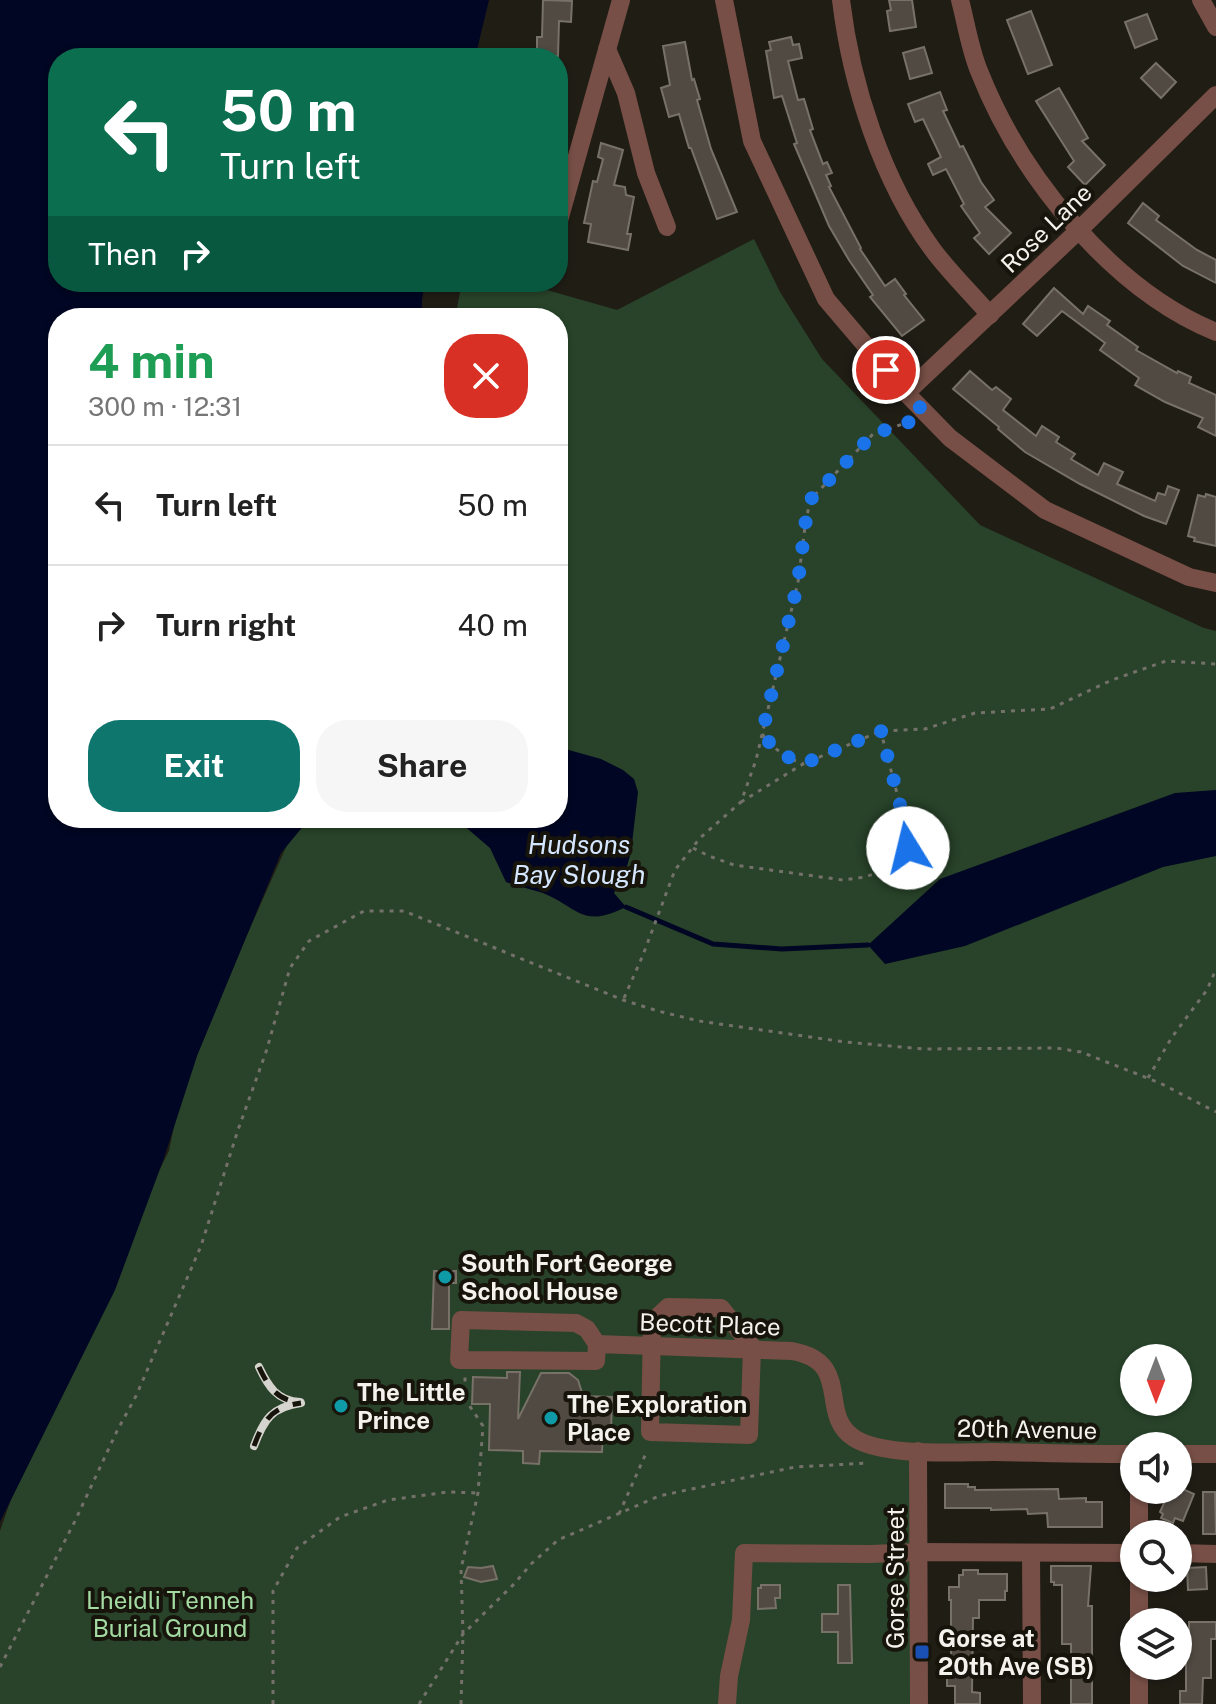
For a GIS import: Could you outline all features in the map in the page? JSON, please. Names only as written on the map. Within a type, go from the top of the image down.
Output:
[{"type":"street","points":[[568,188],[621,0]]},
{"type":"street","points":[[724,0],[752,141],[826,299],[906,393],[950,438],[1045,510],[1189,577],[1216,583]]},
{"type":"street","points":[[841,0],[854,75],[890,177],[934,251],[990,315]]},
{"type":"street","points":[[960,0],[977,68],[999,117],[1030,169],[1078,231],[1143,291],[1191,322],[1216,332]]},
{"type":"street","points":[[1201,0],[1216,27]]},
{"type":"street","points":[[607,49],[626,93],[646,173],[667,227]]},
{"type":"street","name":"Rose Lane","points":[[906,393],[1078,231],[1216,95]]},
{"type":"street","points":[[668,1307],[721,1308],[753,1349],[749,1435],[650,1432],[652,1322],[668,1307]]},
{"type":"street","points":[[461,1320],[576,1323],[587,1329],[597,1344],[596,1361],[462,1366],[461,1320]]},
{"type":"street","name":"Becott Place","points":[[597,1344],[808,1354],[828,1372],[841,1424],[851,1437],[882,1448],[918,1451]]},
{"type":"street","name":"20th Avenue","points":[[918,1451],[1120,1454]]},
{"type":"street","name":"Gorse Street","points":[[918,1451],[919,1704]]},
{"type":"street","points":[[1192,1454],[1216,1454]]},
{"type":"street","points":[[727,1704],[729,1676],[741,1620],[744,1553],[1120,1553]]},
{"type":"street","points":[[1031,1553],[1032,1704]]},
{"type":"street","points":[[1192,1553],[1216,1554]]},
{"type":"street","points":[[1139,1680],[1139,1704]]},
{"type":"path","points":[[741,802],[756,760],[798,582],[811,499],[873,434],[915,420],[924,412]]},
{"type":"path","points":[[623,1000],[675,870],[700,838],[741,802],[803,764],[881,731],[925,729],[975,713],[1050,709],[1112,680],[1166,661],[1216,664]]},
{"type":"path","points":[[693,848],[734,865],[843,880],[865,877],[900,865],[908,848],[906,828],[881,731]]},
{"type":"path","points":[[762,734],[780,753],[803,764]]},
{"type":"path","points":[[0,1667],[75,1521],[168,1324],[201,1246],[266,1052],[290,968],[309,941],[364,911],[404,911],[623,1000],[699,1021],[873,1045],[924,1049],[1056,1048],[1081,1052],[1148,1078],[1216,1112]]},
{"type":"path","points":[[1148,1078],[1172,1037],[1207,990],[1216,969]]},
{"type":"path","points":[[461,1704],[461,1569],[478,1493],[483,1426],[465,1399],[462,1366]]},
{"type":"path","points":[[619,1514],[647,1451]]},
{"type":"path","points":[[419,1704],[463,1634],[558,1540],[659,1496],[795,1467],[874,1463]]},
{"type":"path","points":[[273,1704],[273,1591],[297,1548],[340,1517],[388,1500],[448,1492],[478,1493]]},
{"type":"green space","name":"Lheidli T'enneh Burial Ground","points":[[754,239],[780,292],[822,359],[980,525],[1216,631],[1216,1458],[1192,1450],[1192,1432],[1120,1432],[1120,1447],[910,1460],[917,1704],[0,1704],[0,1531],[48,1392],[169,1151],[184,1076],[295,828],[568,828],[568,308],[457,308],[460,292],[554,292],[617,310]]},
{"type":"water","points":[[0,0],[489,0],[477,48],[48,48],[48,292],[423,292],[422,308],[48,308],[48,828],[302,828],[281,853],[197,1056],[164,1158],[115,1290],[0,1522]]},
{"type":"water","name":"Hudsons Bay Slough","points":[[568,750],[601,759],[634,779],[638,792],[631,852],[624,877],[614,893],[626,907],[600,916],[590,916],[543,893],[506,882],[490,848],[467,828],[568,828]]},
{"type":"water","points":[[1216,790],[1216,856],[1163,867],[965,946],[885,964],[868,945],[940,879],[1175,793]]},
{"type":"building","points":[[543,0],[572,1],[571,22],[559,21],[558,48],[537,48],[537,37],[542,37]]},
{"type":"building","points":[[889,0],[912,0],[916,27],[890,31]]},
{"type":"building","points":[[1031,11],[1052,65],[1028,74],[1007,20]]},
{"type":"building","points":[[1147,14],[1157,39],[1135,48],[1125,22]]},
{"type":"building","points":[[791,37],[793,45],[799,44],[802,58],[788,61],[798,100],[804,99],[813,129],[810,130],[823,164],[827,162],[832,173],[826,175],[829,187],[860,249],[885,286],[895,279],[924,320],[902,336],[870,297],[873,295],[829,226],[794,144],[797,143],[782,96],[774,98],[766,51],[771,50],[769,42]]},
{"type":"building","points":[[685,42],[711,149],[737,212],[717,219],[679,114],[669,117],[661,88],[670,85],[663,46]]},
{"type":"building","points":[[924,47],[932,73],[910,79],[903,53]]},
{"type":"building","points":[[1156,63],[1176,82],[1161,98],[1141,78]]},
{"type":"building","points":[[1059,88],[1088,138],[1082,141],[1105,165],[1085,185],[1068,167],[1074,161],[1036,101]]},
{"type":"building","points":[[940,92],[947,110],[943,111],[960,147],[963,146],[994,200],[985,207],[1011,233],[989,254],[974,238],[980,233],[961,206],[964,204],[946,169],[933,175],[928,164],[941,157],[923,119],[915,122],[908,104]]},
{"type":"building","points":[[601,143],[623,150],[614,185],[625,187],[626,195],[634,197],[627,234],[631,234],[628,250],[588,242],[591,224],[584,223],[593,181],[597,182],[603,159],[598,157]]},
{"type":"building","points":[[1143,203],[1159,216],[1156,220],[1216,260],[1216,283],[1183,266],[1128,223]]},
{"type":"building","points":[[1054,288],[1083,314],[1088,306],[1110,321],[1107,325],[1138,347],[1136,350],[1177,373],[1191,377],[1189,383],[1216,395],[1216,436],[1198,427],[1203,418],[1135,385],[1139,378],[1100,350],[1105,343],[1062,311],[1037,336],[1023,324]]},
{"type":"building","points":[[970,371],[992,390],[996,387],[1011,399],[1003,410],[1036,436],[1042,426],[1059,437],[1056,442],[1075,454],[1071,459],[1098,475],[1104,463],[1123,472],[1117,484],[1155,501],[1158,493],[1165,495],[1168,486],[1179,490],[1166,524],[1080,484],[1025,452],[953,389]]},
{"type":"building","points":[[1206,494],[1216,497],[1216,546],[1194,541],[1195,538],[1188,536],[1198,495],[1205,497]]},
{"type":"building","points":[[434,1271],[456,1271],[456,1283],[449,1283],[449,1329],[432,1329]]},
{"type":"building","name":"The Exploration Place","points":[[507,1372],[520,1372],[518,1419],[541,1373],[569,1373],[578,1380],[583,1396],[612,1397],[611,1432],[603,1432],[602,1452],[540,1451],[539,1464],[523,1463],[523,1451],[489,1450],[490,1404],[472,1404],[473,1377],[507,1378]]},
{"type":"building","points":[[945,1484],[968,1484],[975,1490],[1058,1489],[1059,1499],[1086,1498],[1086,1502],[1102,1502],[1102,1527],[1048,1527],[1047,1513],[1028,1514],[1027,1509],[945,1508]]},
{"type":"building","points":[[1203,1492],[1215,1492],[1216,1534],[1203,1534]]},
{"type":"building","points":[[1164,1504],[1190,1504],[1183,1520],[1166,1520],[1161,1518],[1163,1514],[1160,1512]]},
{"type":"building","points":[[493,1566],[497,1579],[481,1582],[464,1577],[468,1567]]},
{"type":"building","points":[[1051,1566],[1091,1566],[1088,1606],[1092,1606],[1092,1704],[1071,1704],[1071,1644],[1062,1644],[1062,1585],[1051,1582]]},
{"type":"building","points":[[1206,1567],[1207,1589],[1192,1590],[1192,1568]]},
{"type":"building","points":[[963,1570],[978,1570],[978,1574],[1007,1574],[1005,1600],[979,1600],[979,1618],[973,1618],[972,1692],[980,1693],[980,1704],[955,1704],[955,1686],[947,1686],[947,1663],[951,1663],[949,1587],[959,1587],[959,1575],[963,1575]]},
{"type":"building","points":[[761,1585],[780,1585],[780,1598],[775,1598],[776,1608],[758,1609],[758,1588]]},
{"type":"building","points":[[838,1585],[850,1585],[852,1663],[838,1663],[838,1632],[822,1632],[822,1614],[838,1614]]},
{"type":"building","points":[[1192,1622],[1216,1622],[1216,1639],[1211,1639],[1211,1678],[1203,1678],[1202,1704],[1180,1704],[1180,1691],[1186,1691],[1186,1680],[1192,1680]]},
{"type":"waterway","name":"Hudsons Bay Slough","points":[[626,907],[713,944],[782,949],[868,945]]},
{"type":"railway","points":[[259,1367],[274,1391],[285,1399],[300,1402]]},
{"type":"railway","points":[[254,1446],[270,1416],[301,1403]]},
{"type":"place","name":"South Fort George School House","points":[[445,1277]]},
{"type":"place","name":"The Little Prince","points":[[341,1406]]},
{"type":"place","name":"The Exploration Place","points":[[551,1418]]},
{"type":"place","name":"Gorse at 20th Ave (SB)","points":[[922,1652]]},
{"type":"route","points":[[886,370],[924,412],[915,420],[873,434],[811,499],[798,582],[762,734],[773,748],[803,764],[881,731],[906,828],[908,848]]}]
